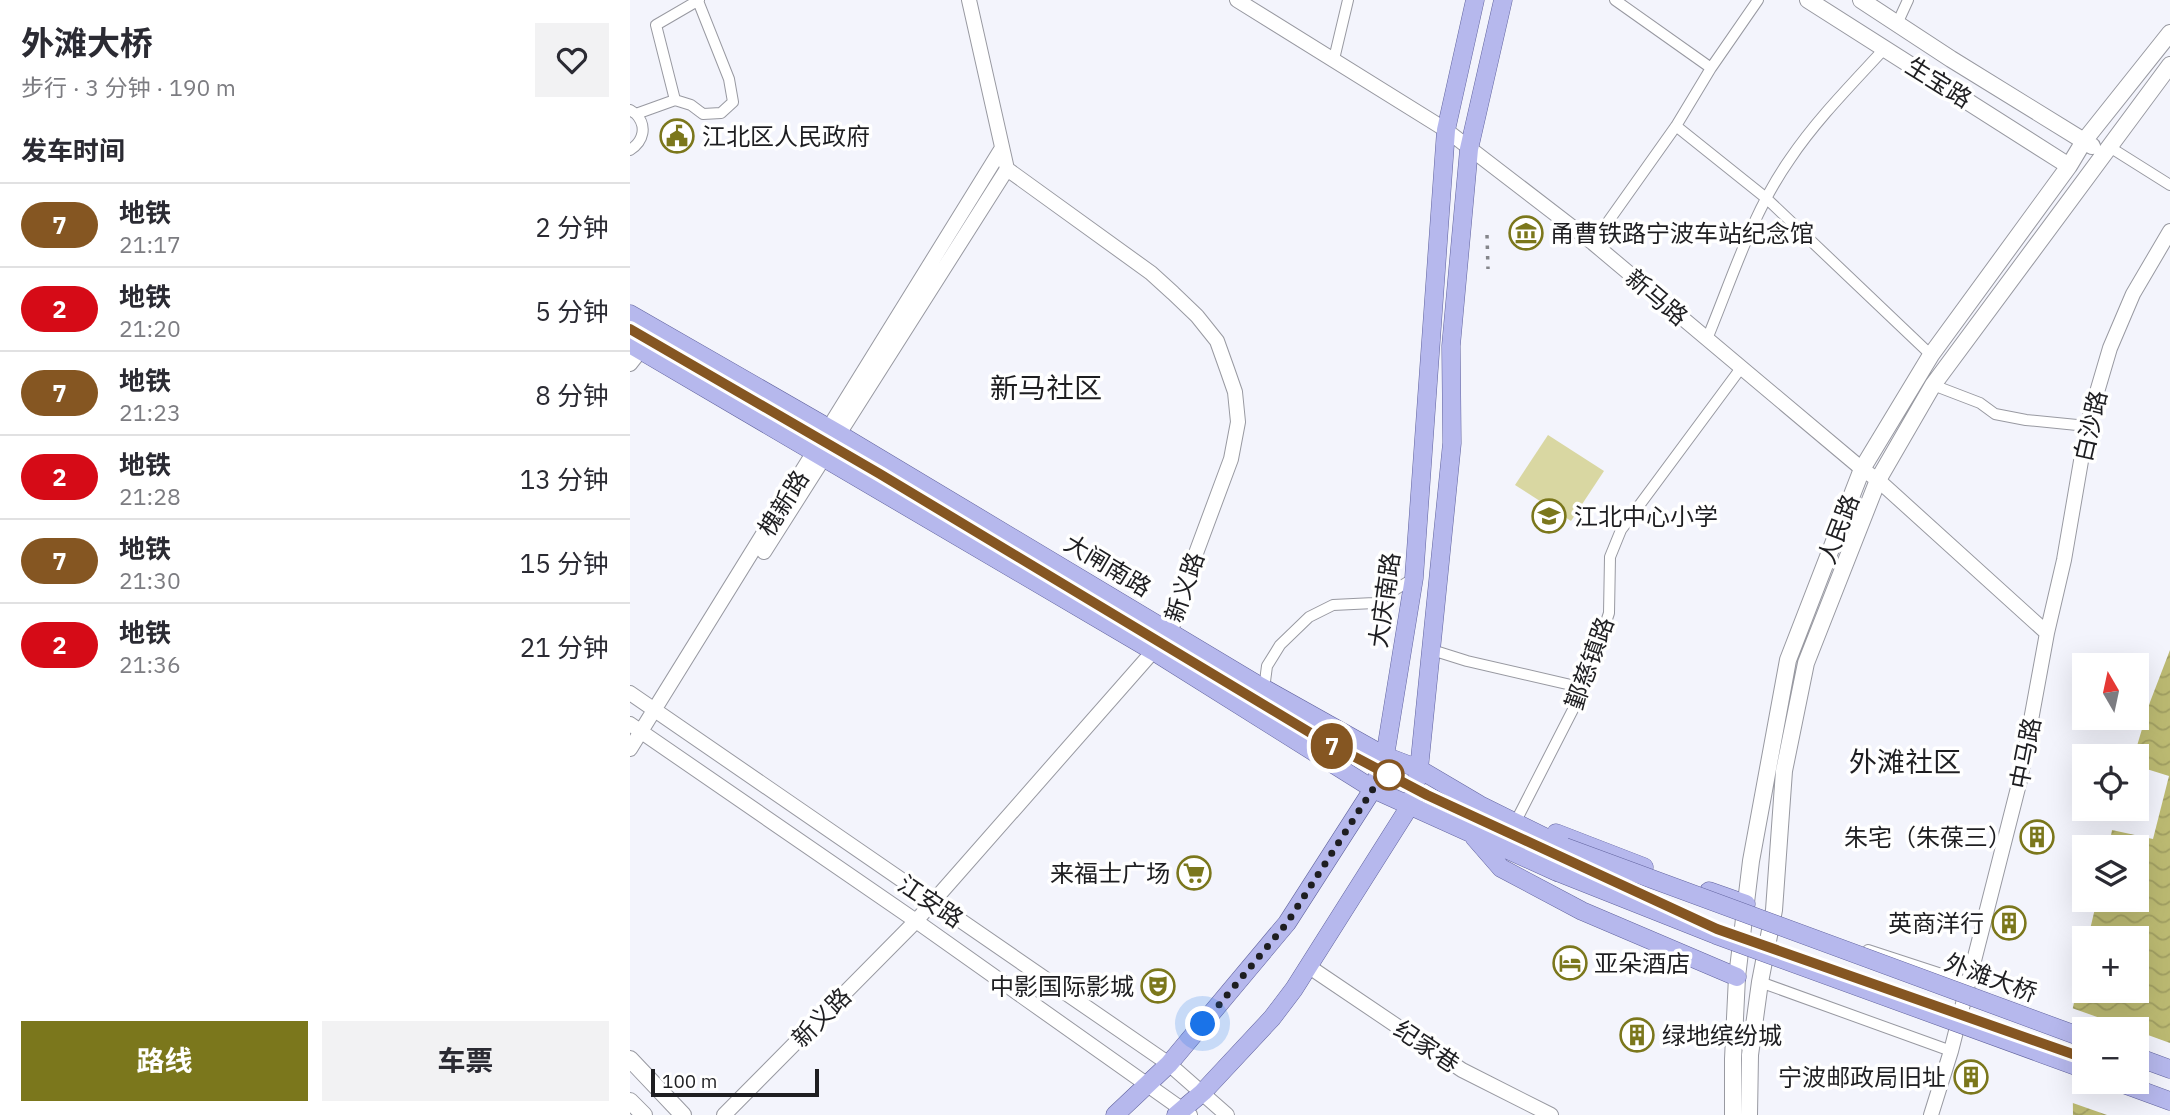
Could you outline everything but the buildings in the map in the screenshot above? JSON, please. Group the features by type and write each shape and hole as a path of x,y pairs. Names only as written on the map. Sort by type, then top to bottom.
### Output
{"main road":[{"name":"大庆南路","path":"1115,1115 1169,1065 1287,923 1373,789 1385,756 1414,578 1446,130 1475,0"},
{"name":"大庆南路","path":"1183,1113 1272,1018 1294,989 1411,804 1419,769 1452,443 1451,346 1469,149 1503,0"},
{"name":"生宝路","path":"1808,0 2069,166"},
{"name":"生宝路","path":"1861,0 2084,141 2106,150"},
{"name":"人民路","path":"1733,1115 1737,978 1751,861 1788,660 1862,469 1931,355 2069,166 2084,141 2170,33"},
{"name":"人民路","path":"1749,1115 1751,1055 1759,982 1772,918 1784,771 1806,663 1878,480 1933,385 2170,65"},
{"name":"大闸南路","path":"630,314 834,431 1264,688 1385,756 1419,769 1480,805 1565,847"},
{"path":"634,352 819,455 1153,651 1373,789 1557,872 1716,935 2072,1065"},
{"path":"1480,805 1746,904"},
{"path":"1466,830 1501,868 1582,911 1737,978"},
{"name":"外滩大桥","path":"1565,847 2072,1034"},
{"path":"630,1059 684,1115"},
{"path":"2149,1061 2170,1069"},
{"path":"2149,1093 2170,1101"},
{"path":"630,1101 644,1115"}],"street":[{"path":"630,150 641,140 643,134 640,119 633,112 675,100 691,105 703,114 721,113 733,102 729,79 698,0 656,25 675,100"},
{"path":"969,0 1007,169"},
{"name":"新马路","path":"1237,0 1446,130 1593,243 1878,480 2047,633"},
{"path":"1334,59 1348,0"},
{"path":"1615,0 1711,68"},
{"path":"1593,243 1676,126 1711,68 1758,0"},
{"path":"1897,24 1908,0"},
{"path":"1707,339 1766,198 1790,158 1885,48"},
{"path":"1676,126 1766,198 1931,355"},
{"name":"槐新路","path":"630,749 639,731 658,713 834,431 1002,148"},
{"path":"2106,150 2170,185"},
{"name":"槐新路","path":"834,431 1007,169"},
{"name":"新义路","path":"724,1115 916,921 1171,631 1189,572 1231,459 1238,422 1235,392 1217,341 1197,316 1151,273 1007,169"},
{"name":"白沙路","path":"2047,633 2064,560 2087,426 2110,348 2133,293 2170,231"},
{"name":"鄞慈镇路","path":"1517,819 1584,688 1609,613 1610,557 1621,530 1741,368"},
{"path":"1933,385 1971,399 1995,414 2087,426"},
{"path":"1264,688 1267,666 1280,645 1309,617 1333,605 1374,603 1414,578"},
{"name":"中马路","path":"1931,1115 1951,1051 2020,780 2047,633"},
{"path":"1432,650 1467,661 1584,688"},
{"name":"江安路","path":"630,693 1169,1065 1227,1115"},
{"name":"槐新路","path":"630,763 639,731"},
{"name":"江安路","path":"639,731 1149,1084 1183,1113"},
{"path":"1772,918 1969,983"},
{"name":"纪家巷","path":"1308,966 1462,1070 1551,1115"},
{"path":"1759,982 1951,1051"}],"shaded area":[{"path":"1548,435 1604,471 1571,521 1515,485"}],"water":[{"path":"2170,650 2170,1115 2073,1115 2073,1094 2149,1094 2149,1017 2072,1017 2072,1012 2074,1003 2149,1003 2149,926 2091,926 2094,912 2149,912 2149,838 2153,839 2169,776 2149,770 2149,744 2138,744 2142,730 2149,730 2149,705"},
{"path":"2112,830 2135,835 2111,835"}],"pier":[{"path":"2069,1007 2097,1017 2072,1017 2072,1094 2149,1094 2149,1035 2170,1043 2170,1115 2107,1115 2070,1102"}],"railway":[{"path":"1487,235 1488,269"}],"metro line":[{"name":"7","path":"630,329 880,474 1342,752 1427,795 1717,929 2072,1054"}],"place":[{"name":"江北区人民政府","path":"677,136"},
{"name":"甬曹铁路宁波车站纪念馆","path":"1526,233"},
{"name":"江北中心小学","path":"1549,516"},
{"name":"朱宅（朱葆三）","path":"2037,837"},
{"name":"来福士广场","path":"1194,873"},
{"name":"英商洋行","path":"2009,923"},
{"name":"亚朵酒店","path":"1570,963"},
{"name":"中影国际影城","path":"1158,986"},
{"name":"绿地缤纷城","path":"1637,1035"},
{"name":"宁波邮政局旧址","path":"1971,1077"}],"district":[{"name":"新马社区","path":"1046,387"},
{"name":"外滩社区","path":"1905,761"}],"route":[{"path":"1203,1024 1287,923 1373,789 1379,772 1389,775"}]}
